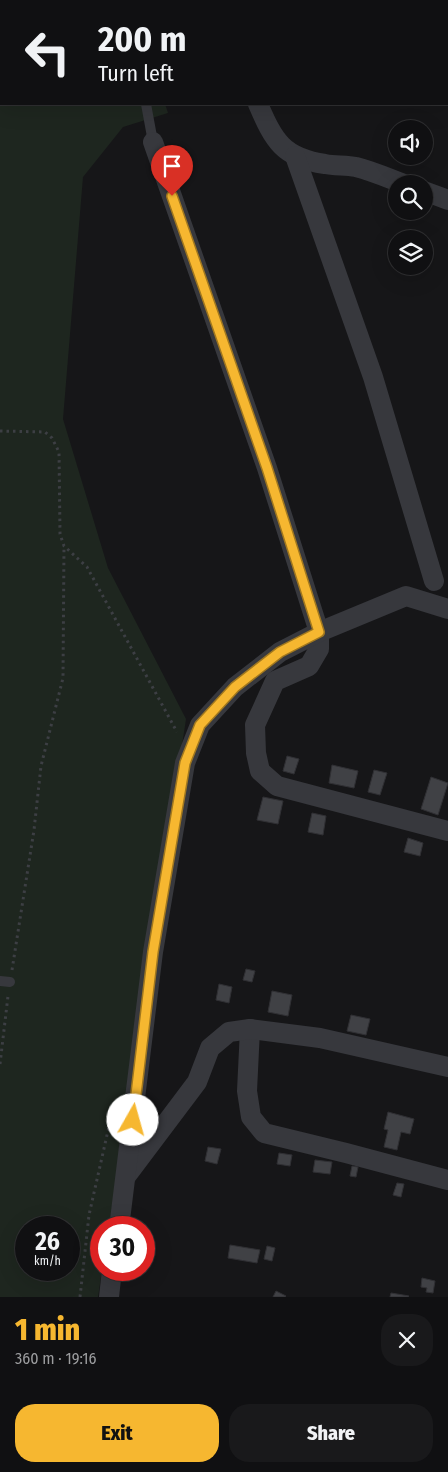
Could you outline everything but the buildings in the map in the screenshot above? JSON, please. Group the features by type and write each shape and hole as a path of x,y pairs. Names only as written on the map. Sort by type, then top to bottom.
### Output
{"street":[{"path":"258,105 278,143 294,156 325,164 355,167 388,178"},
{"path":"153,142 267,468 319,632 319,649 309,666 275,681 255,725 256,752 260,771 277,786 448,831"},
{"path":"121,1216 153,952 185,763 200,725 235,687 280,652 319,632 406,596 441,577 373,377 294,156"},
{"path":"433,194 448,200"},
{"path":"406,596 448,609"},
{"path":"126,1176 197,1082 210,1048 229,1032 250,1029 320,1038 448,1067"},
{"path":"250,1029 247,1091 251,1116 264,1133 448,1180"},
{"path":"108,1297 110,1281"}],"lane":[{"path":"146,105 153,142"}],"path":[{"path":"0,431 45,432 52,438 59,452 60,534 64,546 63,678 41,766 34,830 5,981 0,1064"},
{"path":"64,546 87,567 177,731 175,741"},
{"path":"80,1297 89,1215 114,1106"}],"shaded area":[{"path":"0,105 165,105 168,113 123,127 83,177 63,419 108,568 186,719 111,1216 90,1216 90,1281 100,1281 98,1297 0,1297"}],"route":[{"path":"133,1120 153,952 185,763 200,725 235,687 280,652 319,632 267,468 172,196"}]}
